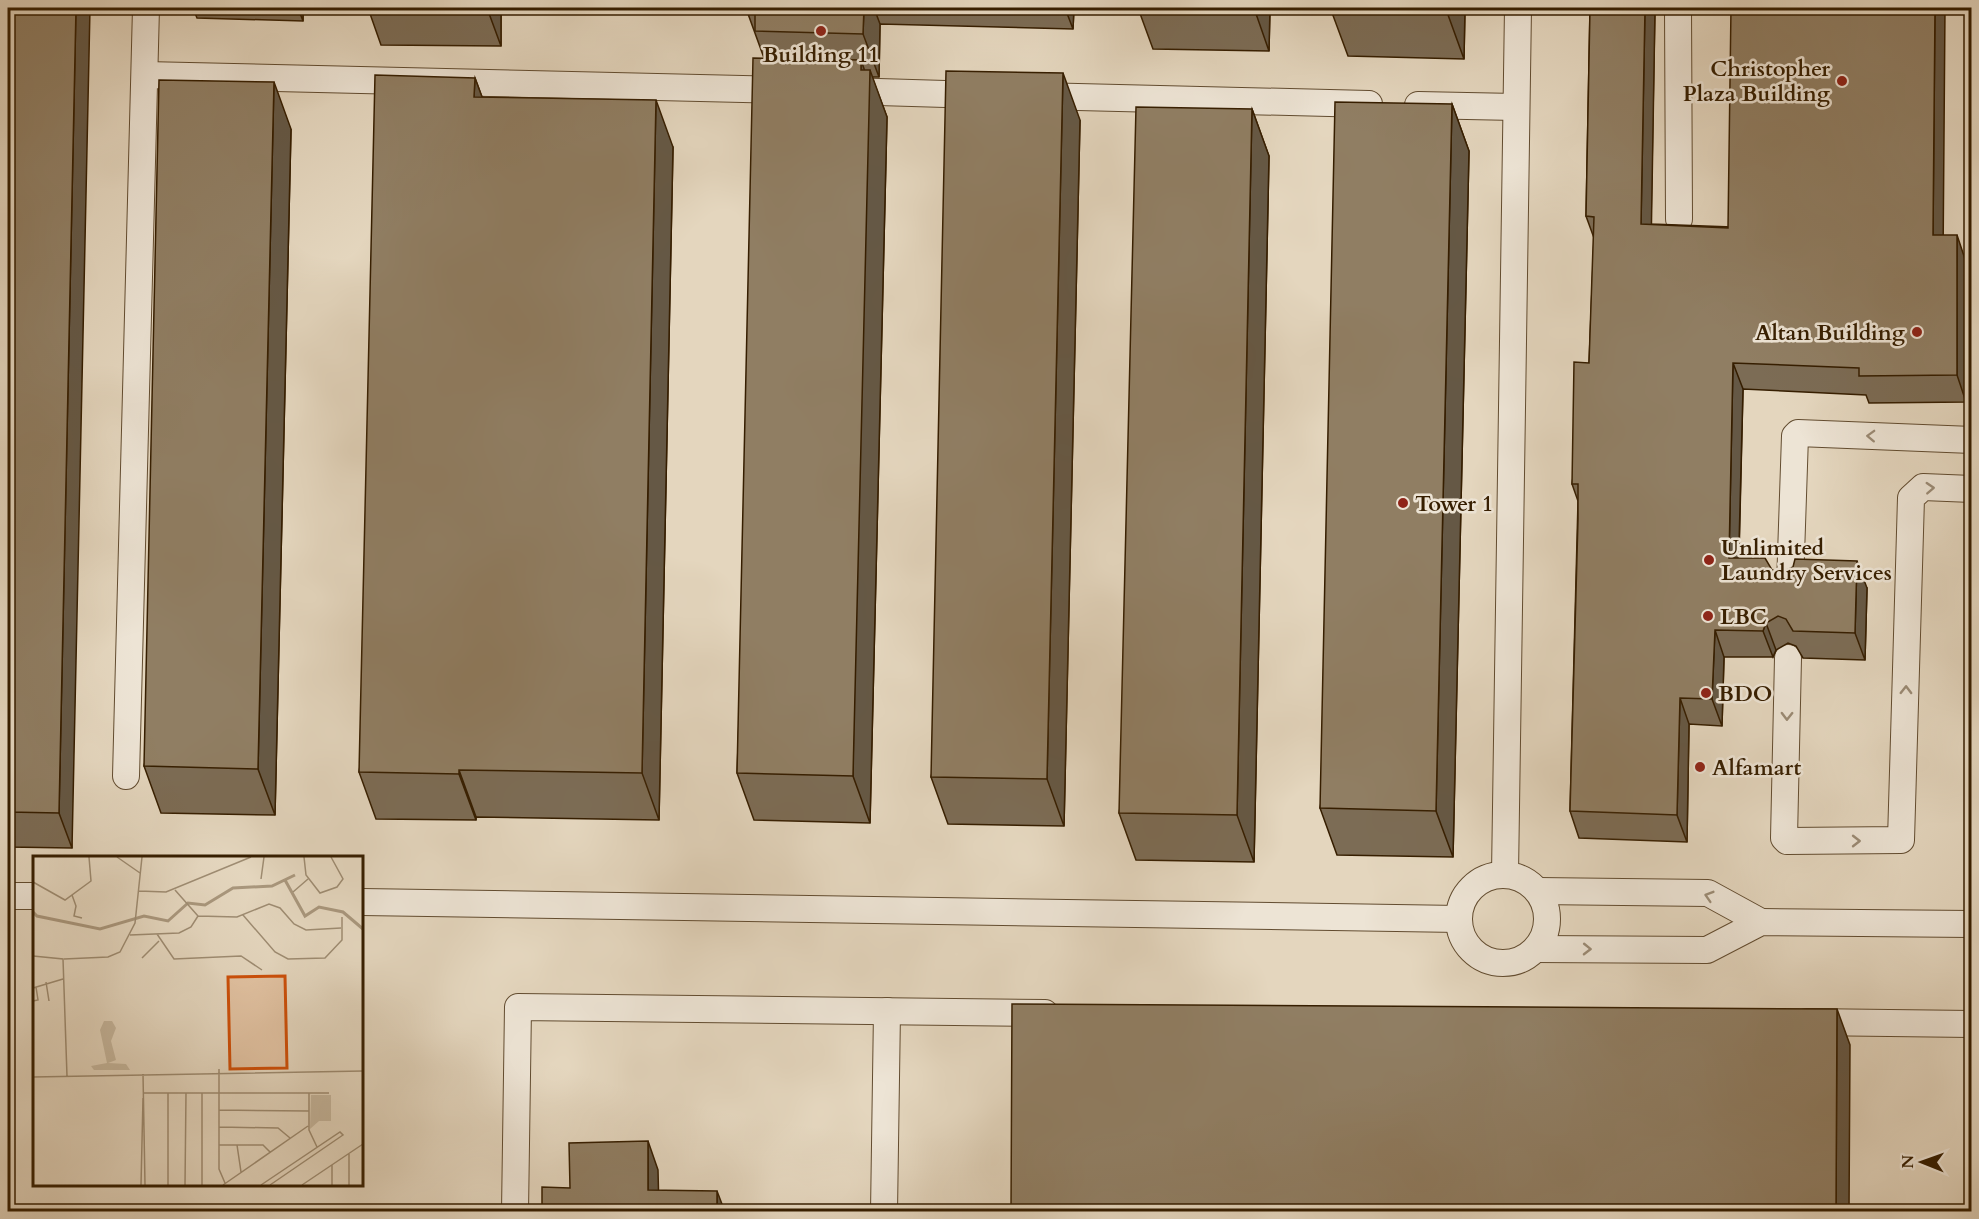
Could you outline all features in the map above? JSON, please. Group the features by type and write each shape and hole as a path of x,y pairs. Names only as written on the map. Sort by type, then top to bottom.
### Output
{"lane":[{"path":"126,776 146,8"},
{"path":"1504,874 1518,8"},
{"path":"1678,8 1679,219"},
{"path":"145,75 1516,107"},
{"path":"1790,585 1795,436 1798,433 1971,440"},
{"path":"1788,658 1784,838 1787,841 1901,840 1911,498 1923,486 1971,489"},
{"path":"1504,874 1523,879 1538,891 1547,910 1546,930 1536,949 1522,959 1505,963 1487,960 1473,951 1463,936 1459,919 1463,902 1472,887 1487,878 1504,874"},
{"path":"1538,891 1708,893 1761,922"},
{"path":"8,896 33,896"},
{"path":"363,902 1459,919"},
{"path":"1536,949 1707,950 1761,922 1971,924"},
{"path":"515,1212 518,1007 1065,1013"},
{"path":"884,1212 887,1011"},
{"path":"1781,1022 1971,1024"}],"building":[{"path":"8,8 76,8 59,813 8,812"},
{"path":"747,8 864,8 863,34 755,31 755,12 747,11"},
{"path":"1331,8 1447,8 1447,12 1331,10"},
{"path":"1590,8 1645,8 1641,224 1728,228 1731,8 1935,8 1933,235 1957,235 1957,375 1859,376 1859,368 1733,363 1729,558 1765,558 1772,570 1780,573 1793,567 1795,559 1857,561 1855,633 1793,631 1786,619 1778,616 1766,623 1763,631 1715,630 1712,699 1680,698 1677,815 1570,811 1578,519 1578,484 1572,484 1574,362 1589,363 1594,217 1586,216"},
{"path":"753,58 861,60 861,70 870,70 853,776 737,773"},
{"path":"946,71 1063,73 1047,779 931,777"},
{"path":"375,75 475,78 474,97 656,100 642,773 459,770 459,774 359,772"},
{"path":"159,80 274,82 258,769 144,766"},
{"name":"Tower 1","path":"1335,102 1452,104 1436,811 1320,808"},
{"path":"1136,107 1252,109 1237,815 1119,813"},
{"path":"1012,1004 1837,1009 1836,1212 1011,1211"},
{"path":"648,1141 648,1190 717,1191 717,1212 542,1212 542,1187 570,1188 569,1143"}],"place":[{"name":"Building 11","path":"821,31"},
{"name":"Christopher Plaza Building","path":"1842,81"},
{"name":"Altan Building","path":"1917,332"},
{"name":"Tower 1","path":"1403,503"},
{"name":"Unlimited Laundry Services","path":"1709,560"},
{"name":"LBC","path":"1708,616"},
{"name":"BDO","path":"1706,693"},
{"name":"Alfamart","path":"1700,767"}]}
